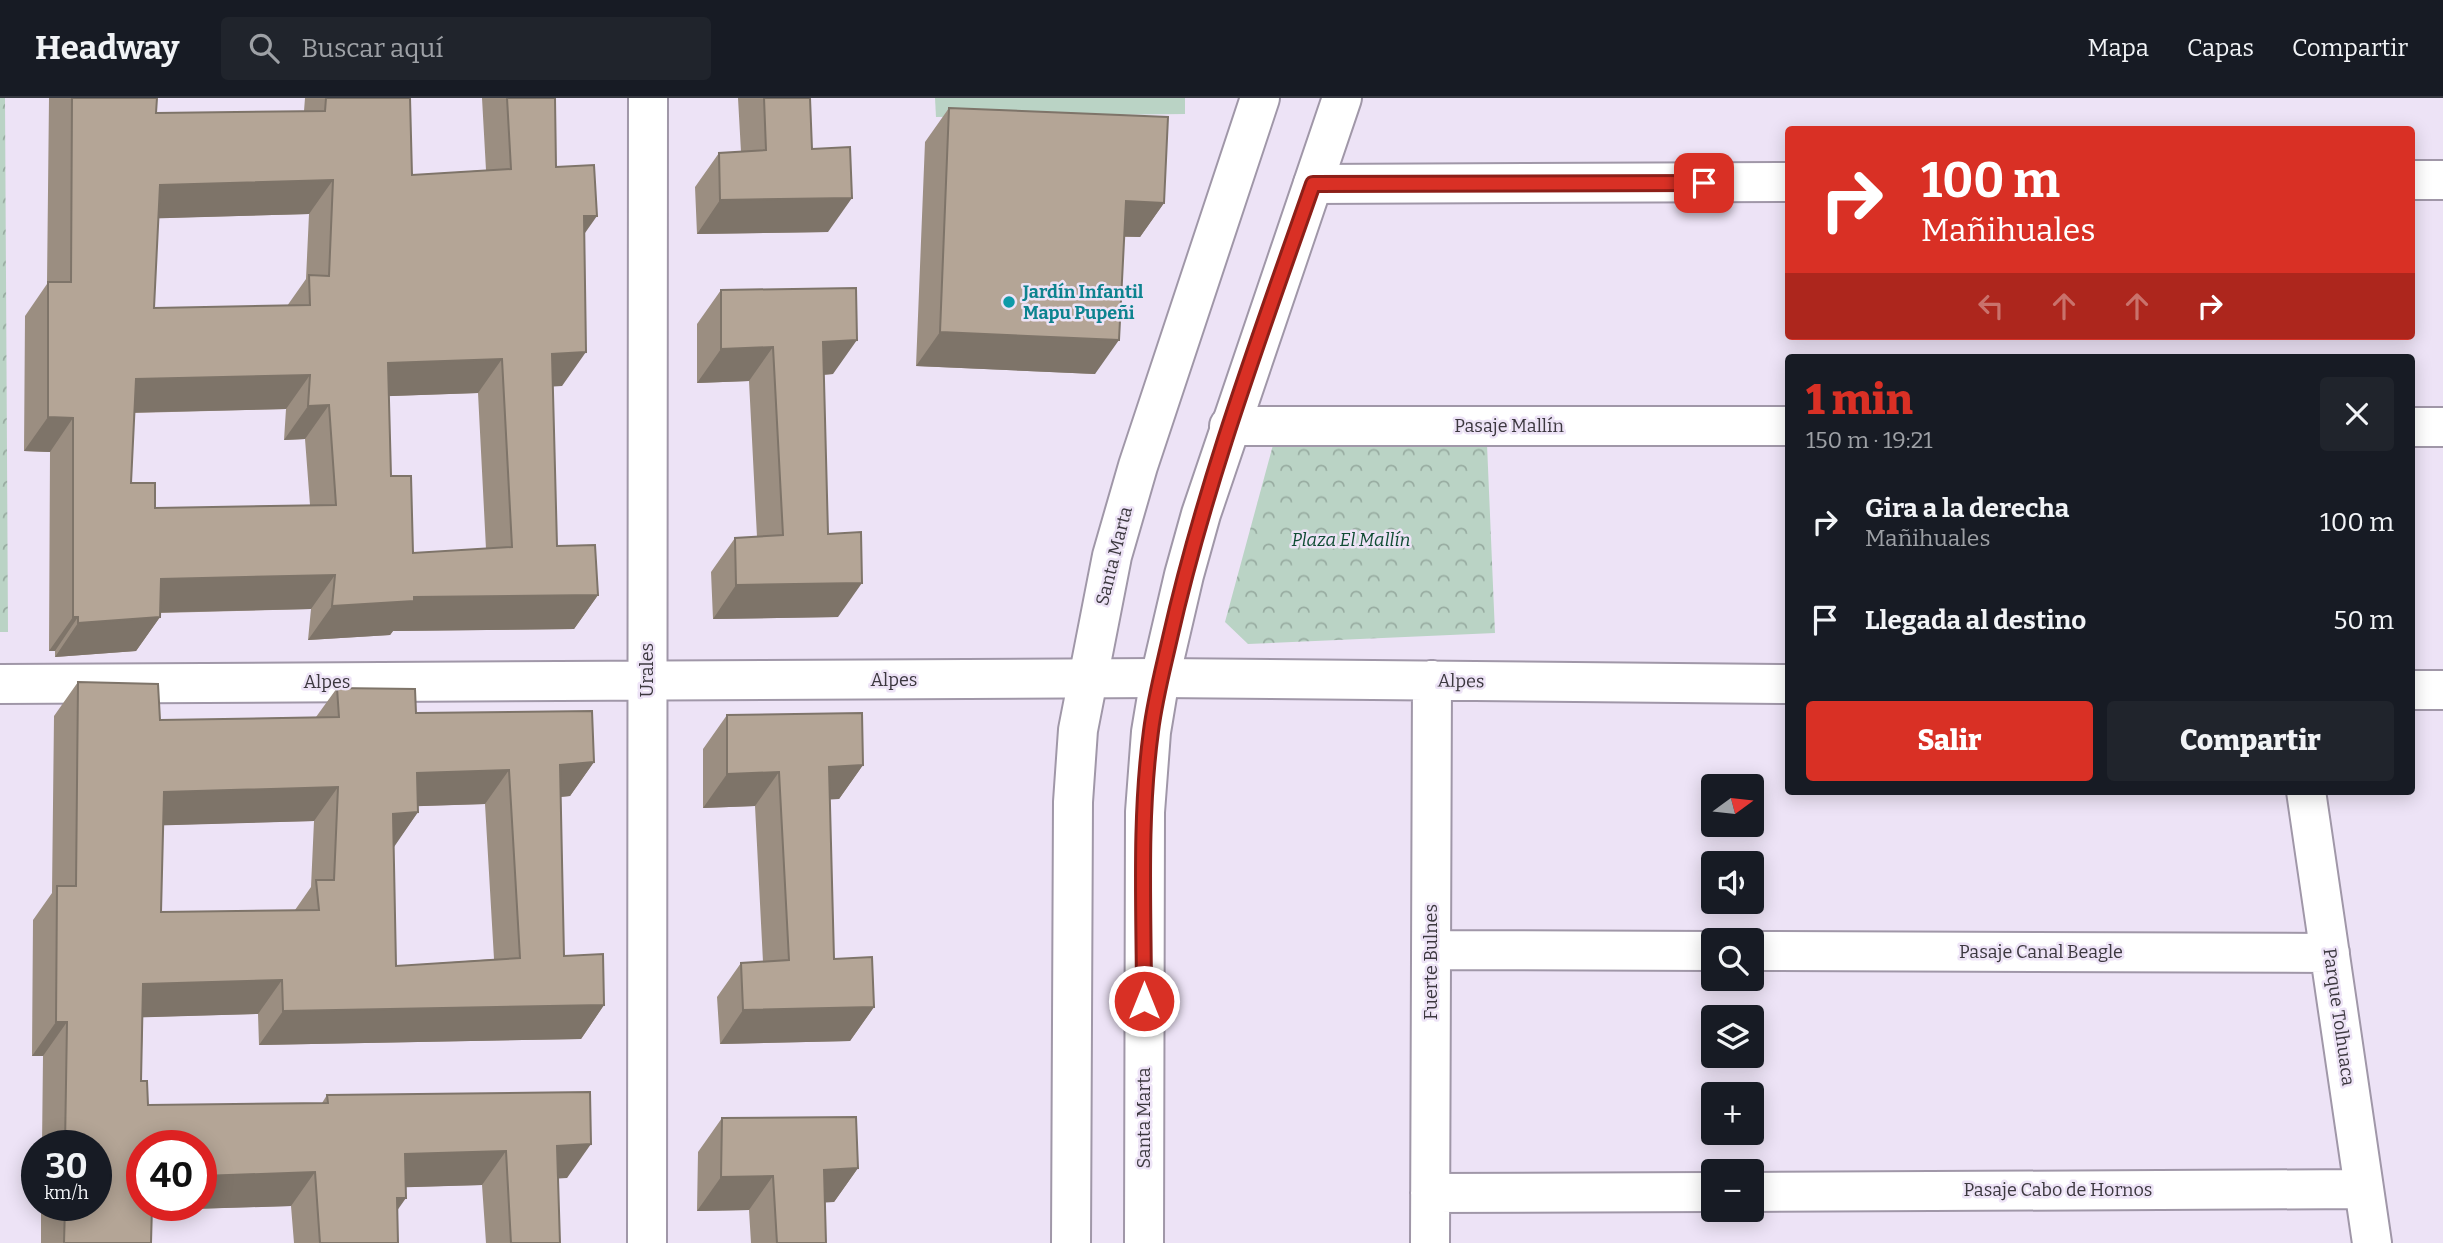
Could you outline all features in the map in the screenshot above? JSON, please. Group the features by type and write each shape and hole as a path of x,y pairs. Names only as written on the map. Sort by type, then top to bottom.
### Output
{"street":[{"name":"Urales","path":"646,1243 648,98"},
{"name":"Santa Marta","path":"1071,1243 1073,802 1078,730 1086,679 1112,556 1130,492 1260,98"},
{"name":"Santa Marta","path":"1144,1243 1144,812 1151,732 1160,678 1184,575 1229,426 1342,98"},
{"path":"2415,180 2443,180"},
{"path":"1313,184 1785,182"},
{"name":"Pasaje Mallín","path":"1229,426 1785,426"},
{"path":"2415,427 2443,427"},
{"name":"Alpes","path":"0,684 1160,678 1785,684"},
{"name":"Fuerte Bulnes","path":"1430,1243 1432,680"},
{"path":"2415,690 2443,690"},
{"name":"Parque Tolhuaca","path":"2307,795 2372,1243"},
{"path":"1431,950 1701,951"},
{"name":"Pasaje Canal Beagle","path":"1764,951 2330,953"},
{"name":"Pasaje Cabo de Hornos","path":"1764,1192 2364,1189"},
{"path":"1430,1193 1701,1192"}],"green space":[{"path":"0,98 5,98 8,632 0,632"},
{"path":"935,98 1185,98 1185,114 936,117"},
{"name":"Plaza El Mallín","path":"1295,437 1487,444 1495,633 1248,644 1225,622 1273,445"}],"building":[{"path":"72,98 157,98 156,113 325,111 326,98 410,98 412,175 511,169 507,98 555,98 556,167 594,165 597,216 584,216 586,352 552,354 557,546 595,545 598,595 414,597 414,601 332,606 335,575 161,579 160,617 78,623 78,617 73,617 73,418 48,417 48,282 71,282","holes":["333,180 329,276 309,275 310,305 154,308 160,185","502,359 512,547 413,553 411,476 391,476 388,363","310,375 308,406 329,405 336,505 155,508 155,483 131,483 136,379"]},
{"path":"764,98 810,98 812,149 850,147 852,198 720,200 719,153 766,150"},
{"name":"Jardín Infantil Mapu Pupeñi","path":"949,108 1168,117 1164,203 1126,201 1119,340 940,332"},
{"path":"856,288 857,340 823,342 828,534 861,532 862,583 736,585 735,538 783,535 773,347 721,349 721,290"},
{"path":"78,682 158,684 160,720 339,717 337,688 415,689 416,713 592,711 594,762 560,765 564,956 603,954 604,1005 283,1011 282,980 143,984 141,1081 147,1081 148,1105 328,1103 327,1095 590,1092 591,1144 557,1146 560,1243 511,1243 506,1151 405,1154 406,1198 397,1198 398,1243 320,1243 315,1172 217,1175 217,1130 126,1130 126,1221 152,1221 151,1243 64,1243 65,1221 112,1221 112,1130 65,1130 67,1022 56,1022 57,886 76,886","holes":["509,770 520,958 396,966 393,814 418,812 417,773","338,787 334,880 316,880 319,910 161,912 164,792"]},
{"path":"862,713 863,765 829,767 834,959 872,957 874,1007 743,1010 741,963 789,960 779,772 727,774 727,715"},
{"path":"856,1117 858,1168 824,1170 826,1243 777,1243 773,1176 721,1177 722,1118"}],"place":[{"name":"Jardín Infantil Mapu Pupeñi","path":"1009,302"}],"route":[{"path":"1144,1001 1144,812 1151,732 1160,678 1201,514 1313,184 1704,183"}]}
